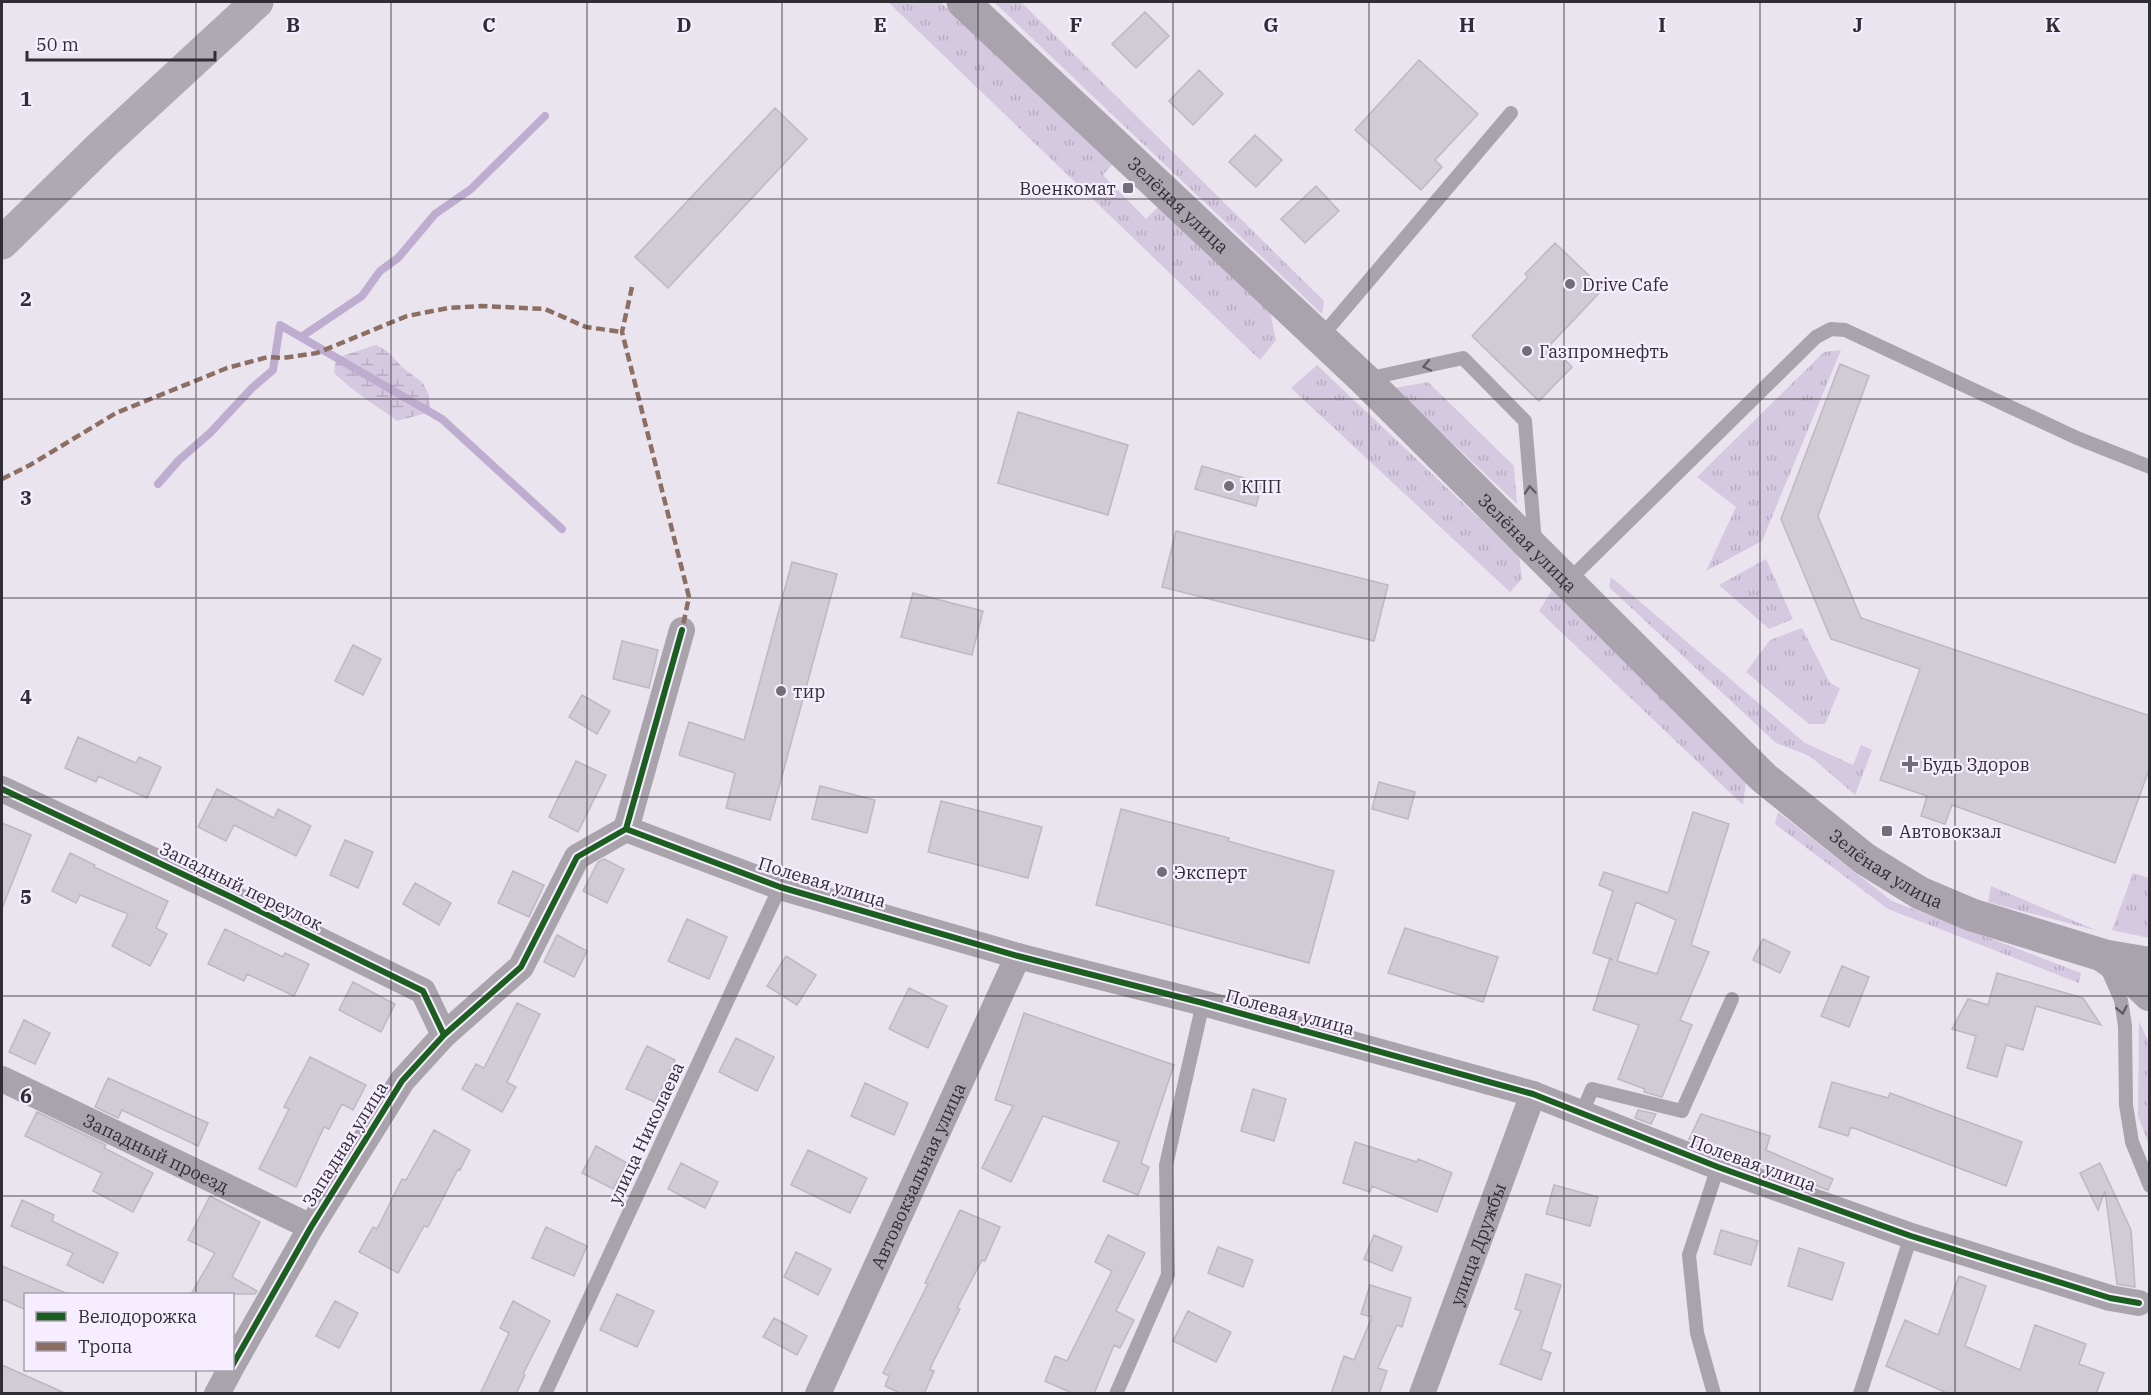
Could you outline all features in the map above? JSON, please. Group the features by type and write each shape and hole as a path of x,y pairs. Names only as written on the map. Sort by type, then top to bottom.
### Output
{"highway":[{"path":"2,243 100,147 257,2"}],"main road":[{"name":"Зелёная улица","path":"963,2 1321,337 1764,778 1864,859 1920,893 1972,915 2102,955 2126,972 2150,995"}],"street":[{"path":"626,830 682,630"},
{"name":"Западный переулок","path":"2,789 423,991 444,1035"},
{"name":"Полевая улица","path":"626,830 780,887 1018,956 1203,1003 1533,1094 1718,1167 1911,1236 2110,1298 2146,1306"},
{"name":"Западная улица","path":"234,1363 311,1227 402,1081 444,1035 521,967 577,857 626,830"},
{"path":"2102,955 2150,963"},
{"name":"Автовокзальная улица","path":"818,1394 1018,956"},
{"name":"Западный проезд","path":"2,1079 311,1227"},
{"name":"улица Дружбы","path":"1422,1394 1533,1094"},
{"name":"Западная улица","path":"217,1394 229,1371"}],"lane":[{"path":"1321,337 1511,113"},
{"path":"1568,581 1816,337 1831,329 1845,330 2077,438 2150,467"},
{"path":"1364,379 1463,358 1525,421 1535,548"},
{"name":"улица Николаева","path":"545,1394 780,887"},
{"path":"2102,955 2121,1000 2126,1026 2126,1105 2132,1142 2150,1186"},
{"path":"1582,1113 1592,1089 1682,1111 1732,999"},
{"path":"1116,1394 1168,1275 1166,1165 1203,1003"},
{"path":"1713,1394 1698,1333 1689,1255 1718,1167"},
{"path":"1860,1394 1911,1236"}],"green space":[{"path":"888,2 940,2 1115,161 1103,175 1146,219 1160,205 1270,311 1276,340 1260,360"},
{"path":"994,2 1021,2 1324,301 1322,314"},
{"path":"376,345 387,351 402,367 423,383 429,395 430,412 397,421 334,373 336,358"},
{"path":"1841,350 1762,541 1706,571 1736,507 1697,477 1824,352"},
{"path":"1317,365 1519,556 1522,579 1510,592 1291,388"},
{"path":"1428,382 1514,466 1517,504 1394,388"},
{"path":"1766,559 1793,619 1769,629 1719,585"},
{"path":"1611,577 1805,743 1853,765 1861,745 1872,750 1855,795 1810,756 1776,743 1609,587"},
{"path":"1553,588 1746,781 1743,805 1539,611"},
{"path":"1802,628 1830,683 1840,688 1825,724 1809,724 1746,672 1770,640"},
{"path":"1778,812 1892,901 2081,973 2079,983 1888,909 1775,824"},
{"path":"2133,873 2149,878 2149,938 2112,930"},
{"path":"1991,886 2098,931 1988,902"},
{"path":"2139,1021 2149,1043 2149,1145 2138,1116"}],"building":[{"path":"1145,12 1169,36 1136,68 1112,44"},
{"path":"1419,60 1478,114 1435,160 1442,167 1421,190 1355,130"},
{"path":"1199,70 1223,94 1193,125 1169,101"},
{"path":"775,108 807,139 668,288 635,257"},
{"path":"1255,135 1282,160 1256,187 1229,162"},
{"path":"1316,186 1339,211 1305,243 1281,219"},
{"path":"1555,243 1603,289 1550,345 1572,367 1539,401 1472,336 1528,277 1525,274"},
{"path":"1840,364 1869,376 1818,516 1861,618 2150,716 2150,767 2115,863 1952,805 1945,824 1921,816 1927,796 1880,780 1920,669 1831,639 1781,519"},
{"path":"1018,412 1128,445 1108,515 998,483"},
{"name":"КПП","path":"1202,466 1262,483 1256,506 1195,489"},
{"path":"1176,531 1388,585 1374,641 1162,587"},
{"name":"тир","path":"792,562 837,574 770,820 726,808 735,773 679,755 689,722 744,740"},
{"path":"913,593 983,611 972,655 901,637"},
{"path":"622,641 658,650 649,688 613,679"},
{"path":"353,645 381,659 363,695 335,681"},
{"path":"582,695 610,711 597,734 569,717"},
{"path":"78,737 136,763 139,757 161,767 147,798 98,776 96,782 65,768"},
{"path":"576,761 606,775 578,832 549,817"},
{"path":"1379,782 1415,792 1408,819 1372,809"},
{"path":"820,786 875,800 867,833 812,819"},
{"path":"217,789 274,818 278,809 311,826 296,856 234,825 226,841 198,827"},
{"path":"941,801 1042,827 1028,878 928,852"},
{"path":"1121,809 1229,838 1228,841 1334,871 1309,963 1096,905"},
{"path":"1693,812 1729,824 1691,945 1709,952 1680,1020 1692,1025 1662,1097 1644,1092 1645,1089 1618,1079 1639,1025 1593,1010 1610,959 1593,953 1613,891 1599,885 1604,872 1668,893","holes":["1636,902 1676,920 1657,974 1617,961"]},
{"path":"2,823 31,835 3,906 2,906"},
{"path":"345,840 373,852 358,888 330,875"},
{"path":"70,853 95,865 94,867 168,901 156,928 167,934 150,966 112,946 128,914 80,895 76,903 52,891"},
{"path":"604,859 624,869 607,903 583,891 598,862"},
{"path":"513,871 544,885 529,917 498,903"},
{"path":"415,883 451,903 439,925 403,904"},
{"path":"687,919 727,937 709,979 668,961"},
{"path":"1405,928 1498,957 1483,1002 1388,973"},
{"path":"225,929 283,957 285,953 309,964 294,996 247,974 244,981 208,964"},
{"path":"557,935 587,951 574,977 544,962"},
{"path":"1763,939 1790,952 1780,973 1753,960"},
{"path":"786,956 816,975 797,1005 767,986"},
{"path":"1842,966 1869,977 1849,1027 1821,1016"},
{"path":"1997,973 2083,998 2101,1025 2036,1006 2023,1050 2006,1045 1997,1077 1967,1068 1976,1036 1952,1029 1968,999 1988,1005"},
{"path":"353,982 395,1004 381,1032 339,1010"},
{"path":"909,988 947,1006 928,1048 889,1029"},
{"path":"517,1003 540,1014 507,1082 516,1087 502,1112 462,1089 476,1064 484,1068"},
{"path":"1024,1013 1174,1065 1141,1163 1149,1167 1138,1195 1103,1181 1119,1142 1043,1116 1011,1182 982,1168 1013,1106 995,1100"},
{"path":"24,1020 50,1033 35,1064 9,1052"},
{"path":"736,1038 774,1057 757,1091 719,1072"},
{"path":"647,1046 675,1060 655,1102 626,1089"},
{"path":"310,1057 366,1085 353,1110 342,1104 329,1129 324,1127 296,1187 259,1169 289,1109 284,1107"},
{"path":"108,1078 208,1123 198,1146 122,1110 118,1118 95,1107"},
{"path":"1832,1082 1888,1098 1890,1093 2022,1142 2006,1186 1851,1127 1848,1136 1819,1127"},
{"path":"865,1083 908,1103 894,1135 851,1116"},
{"path":"1253,1089 1286,1099 1274,1141 1241,1131"},
{"path":"1638,1110 1656,1114 1651,1124 1635,1118"},
{"path":"37,1112 106,1145 104,1148 153,1173 133,1212 93,1191 102,1173 25,1136"},
{"path":"1701,1114 1770,1136 1766,1150 1833,1179 1828,1190 1689,1139"},
{"path":"434,1130 470,1150 428,1227 424,1226 398,1273 359,1252 373,1227 377,1229 402,1179 406,1180"},
{"path":"1355,1142 1417,1162 1418,1159 1452,1173 1437,1212 1372,1186 1370,1192 1343,1183"},
{"path":"596,1146 627,1163 613,1189 582,1173"},
{"path":"808,1150 867,1178 850,1213 791,1185"},
{"path":"681,1163 718,1182 705,1208 668,1189"},
{"path":"2100,1163 2131,1230 2135,1287 2117,1284 2105,1191 2098,1210 2080,1173"},
{"path":"1554,1185 1598,1197 1590,1226 1546,1214"},
{"path":"210,1196 260,1222 232,1277 257,1291 255,1294 192,1293 215,1253 188,1240"},
{"path":"22,1200 54,1215 52,1221 118,1253 103,1283 67,1265 73,1253 11,1226"},
{"path":"960,1210 1000,1227 985,1261 982,1260 957,1308 960,1309 932,1364 930,1370 934,1371 924,1394 902,1394 885,1386 889,1376 883,1373 928,1284 925,1283"},
{"path":"546,1227 587,1246 574,1276 532,1258"},
{"path":"1721,1230 1758,1241 1751,1265 1714,1254"},
{"path":"1108,1235 1145,1253 1116,1311 1134,1320 1120,1348 1114,1345 1094,1394 1074,1394 1045,1381 1055,1356 1067,1361 1112,1271 1095,1262"},
{"path":"1374,1235 1402,1247 1392,1271 1364,1259"},
{"path":"1218,1247 1253,1260 1243,1287 1208,1273"},
{"path":"1799,1248 1844,1263 1832,1300 1788,1286"},
{"path":"796,1252 831,1269 818,1295 784,1277"},
{"path":"2,1266 66,1293 24,1293 24,1309 2,1299"},
{"path":"1526,1274 1561,1285 1541,1349 1551,1353 1541,1380 1500,1364 1521,1311 1515,1309"},
{"path":"1959,1276 1986,1286 1965,1346 2020,1370 2035,1325 2086,1344 2079,1364 2104,1373 2096,1394 1949,1394 1886,1366 1905,1320 1938,1335"},
{"path":"1370,1285 1411,1298 1402,1327 1397,1325 1378,1368 1387,1371 1379,1394 1331,1394 1344,1356 1354,1360 1372,1317 1361,1314"},
{"path":"617,1294 654,1311 637,1347 600,1330"},
{"path":"335,1301 358,1313 339,1348 316,1336"},
{"path":"513,1301 550,1321 523,1374 525,1375 516,1394 480,1394 509,1333 500,1328"},
{"path":"1188,1311 1231,1332 1216,1362 1173,1341"},
{"path":"774,1318 807,1336 797,1355 763,1337"},
{"path":"2,1365 67,1394 2,1394"}],"waterway":[{"path":"301,337 362,296 380,271 398,258 435,214 471,189 545,116"},
{"path":"158,484 179,460 210,433 252,388 273,370 280,325 442,419 562,529"}],"marked path":[{"path":"632,287 622,332 689,597 682,630"},
{"path":"2,479 30,465 116,413 227,368 268,357 283,358 317,353 407,316 448,308 482,306 545,309 586,327 622,332"}],"cycle path":[{"path":"682,630 626,829 780,887 1018,956 1203,1003 1533,1094 1718,1167 1911,1236 2110,1298 2139,1303"},
{"path":"2,789 423,991 444,1035"},
{"path":"234,1362 311,1227 402,1081 444,1035 521,967 577,857 626,829"}],"place":[{"name":"Военкомат","path":"1128,188"},
{"name":"Drive Cafe","path":"1570,284"},
{"name":"Газпромнефть","path":"1527,351"},
{"name":"КПП","path":"1229,486"},
{"name":"тир","path":"781,691"},
{"name":"Будь Здоров","path":"1910,764"},
{"name":"Автовокзал","path":"1887,831"},
{"name":"Эксперт","path":"1162,872"}]}
